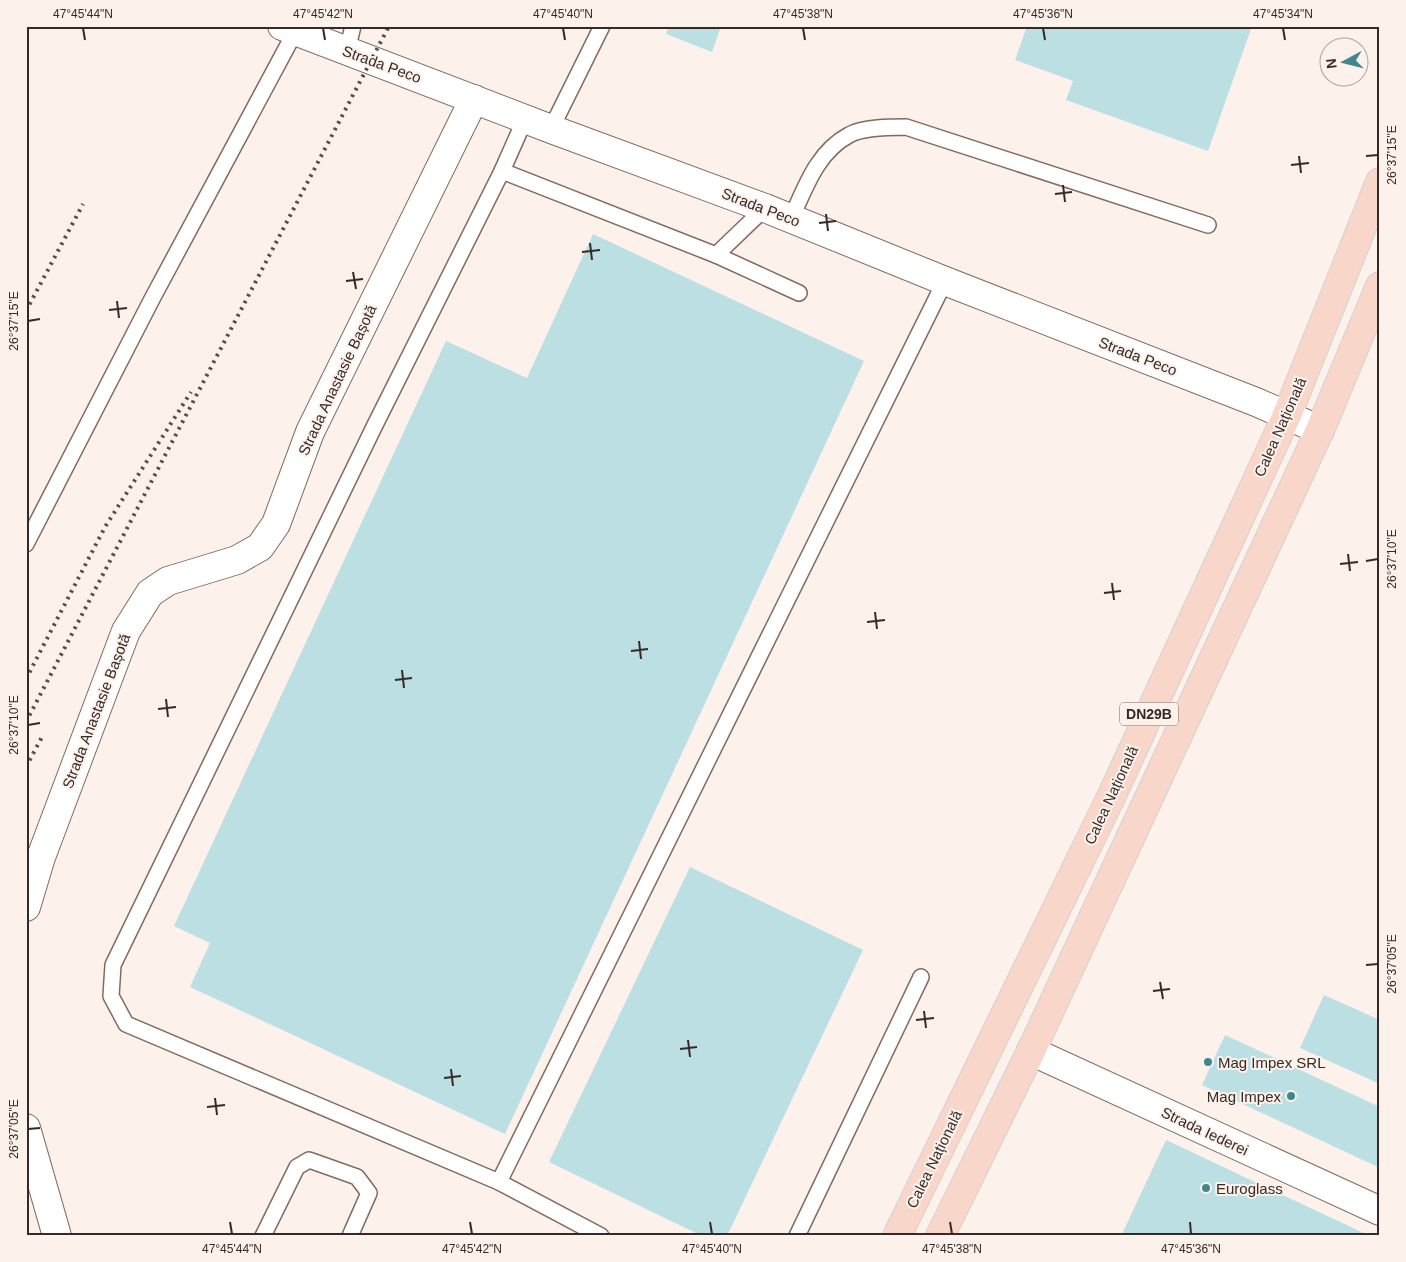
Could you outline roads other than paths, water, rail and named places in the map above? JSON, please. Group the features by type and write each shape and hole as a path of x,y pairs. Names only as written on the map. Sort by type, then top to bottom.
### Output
{"main road":[{"name":"Calea Națională","path":"897,1236 1112,795 1286,415 1380,182"},
{"name":"DN29B","path":"940,1236 1031,1051 1320,430 1380,286"}],"street":[{"name":"Strada Peco","path":"289,29 350,38 474,99 765,208 1247,398 1320,430"},
{"name":"Strada Anastasie Bașotă","path":"26,907 41,857 126,631 150,593 168,581 237,560 260,547 276,524 310,432 474,99"},
{"name":"Strada Iederei","path":"1031,1051 1380,1211"},
{"path":"26,1128 57,1236"}],"lane":[{"path":"551,129 602,26"},
{"path":"26,544 289,29"},
{"path":"525,119 502,172 374,427 113,965 111,996 126,1024 499,1182 601,1236"},
{"path":"791,219 814,168 828,151 850,134 880,128 906,127 1208,225"},
{"path":"502,172 716,255 799,293"},
{"path":"716,255 765,208"},
{"path":"499,1182 945,280"},
{"path":"796,1236 922,977"},
{"path":"263,1236 297,1167 309,1160 357,1177 369,1194 350,1236"}],"railway":[{"path":"26,722 389,26"},
{"path":"26,311 83,204"},
{"path":"26,679 105,527 191,392"},
{"path":"26,767 43,735"}],"place":[{"name":"Mag Impex SRL","path":"1208,1062"},
{"name":"Mag Impex","path":"1291,1096"},
{"name":"Euroglass","path":"1206,1188"}]}
